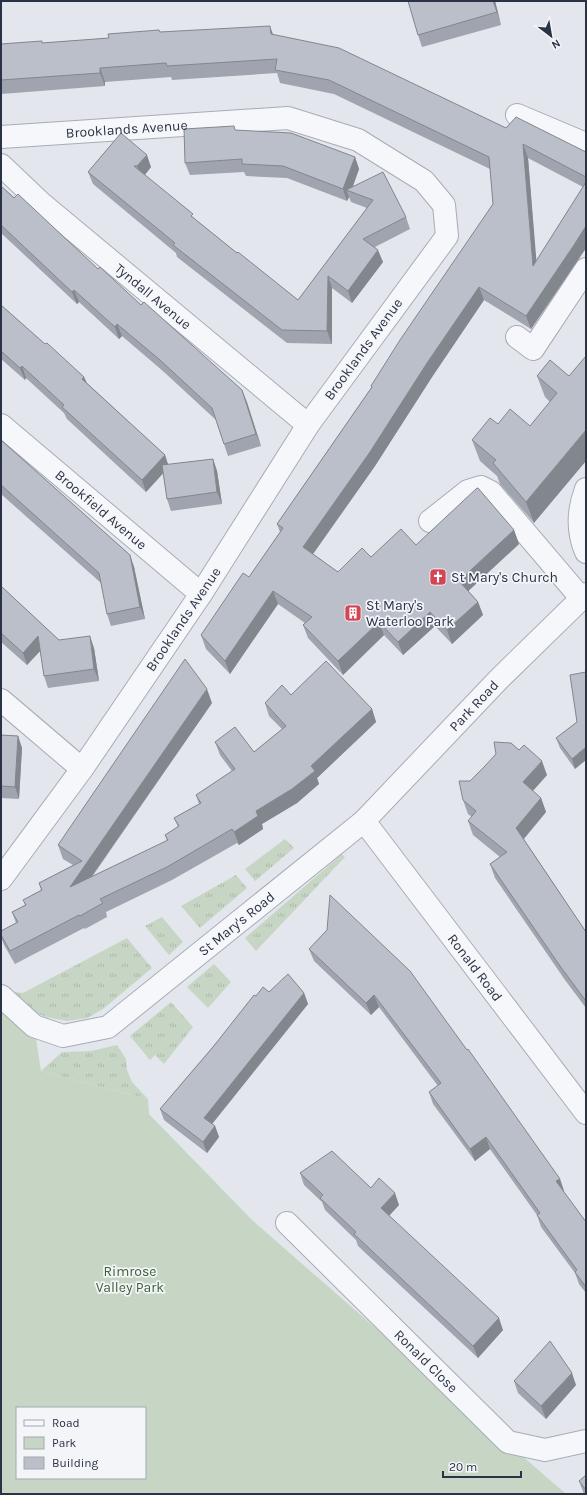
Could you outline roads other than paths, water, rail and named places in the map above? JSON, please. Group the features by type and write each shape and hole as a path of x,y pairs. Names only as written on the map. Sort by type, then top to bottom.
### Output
{"street":[{"path":"517,115 586,144"},
{"name":"Brooklands Avenue","path":"1,137 288,118 358,140 424,181 444,205 447,236 308,425 200,594 82,769 1,879"},
{"name":"Tyndall Avenue","path":"1,166 41,203 308,425"},
{"path":"517,337 533,349 586,269"},
{"name":"Brookfield Avenue","path":"1,425 200,594"},
{"path":"430,521 468,491 481,487 491,492 583,596"},
{"path":"586,489 579,513 579,525 586,552"},
{"name":"Park Road","path":"364,821 499,679 583,596"},
{"path":"1,700 82,769"},
{"name":"St Mary's Road","path":"1,996 34,1026 63,1036 108,1027 364,821"},
{"name":"Ronald Road","path":"364,821 586,1113"},
{"name":"Ronald Close","path":"288,1223 508,1442 546,1450 586,1441"}],"place":[{"name":"St Mary's Church","path":"438,577"},
{"name":"St Mary's Waterloo Park","path":"353,613"}],"park label":[{"name":"Rimrose Valley Park","path":"130,1280"}]}
